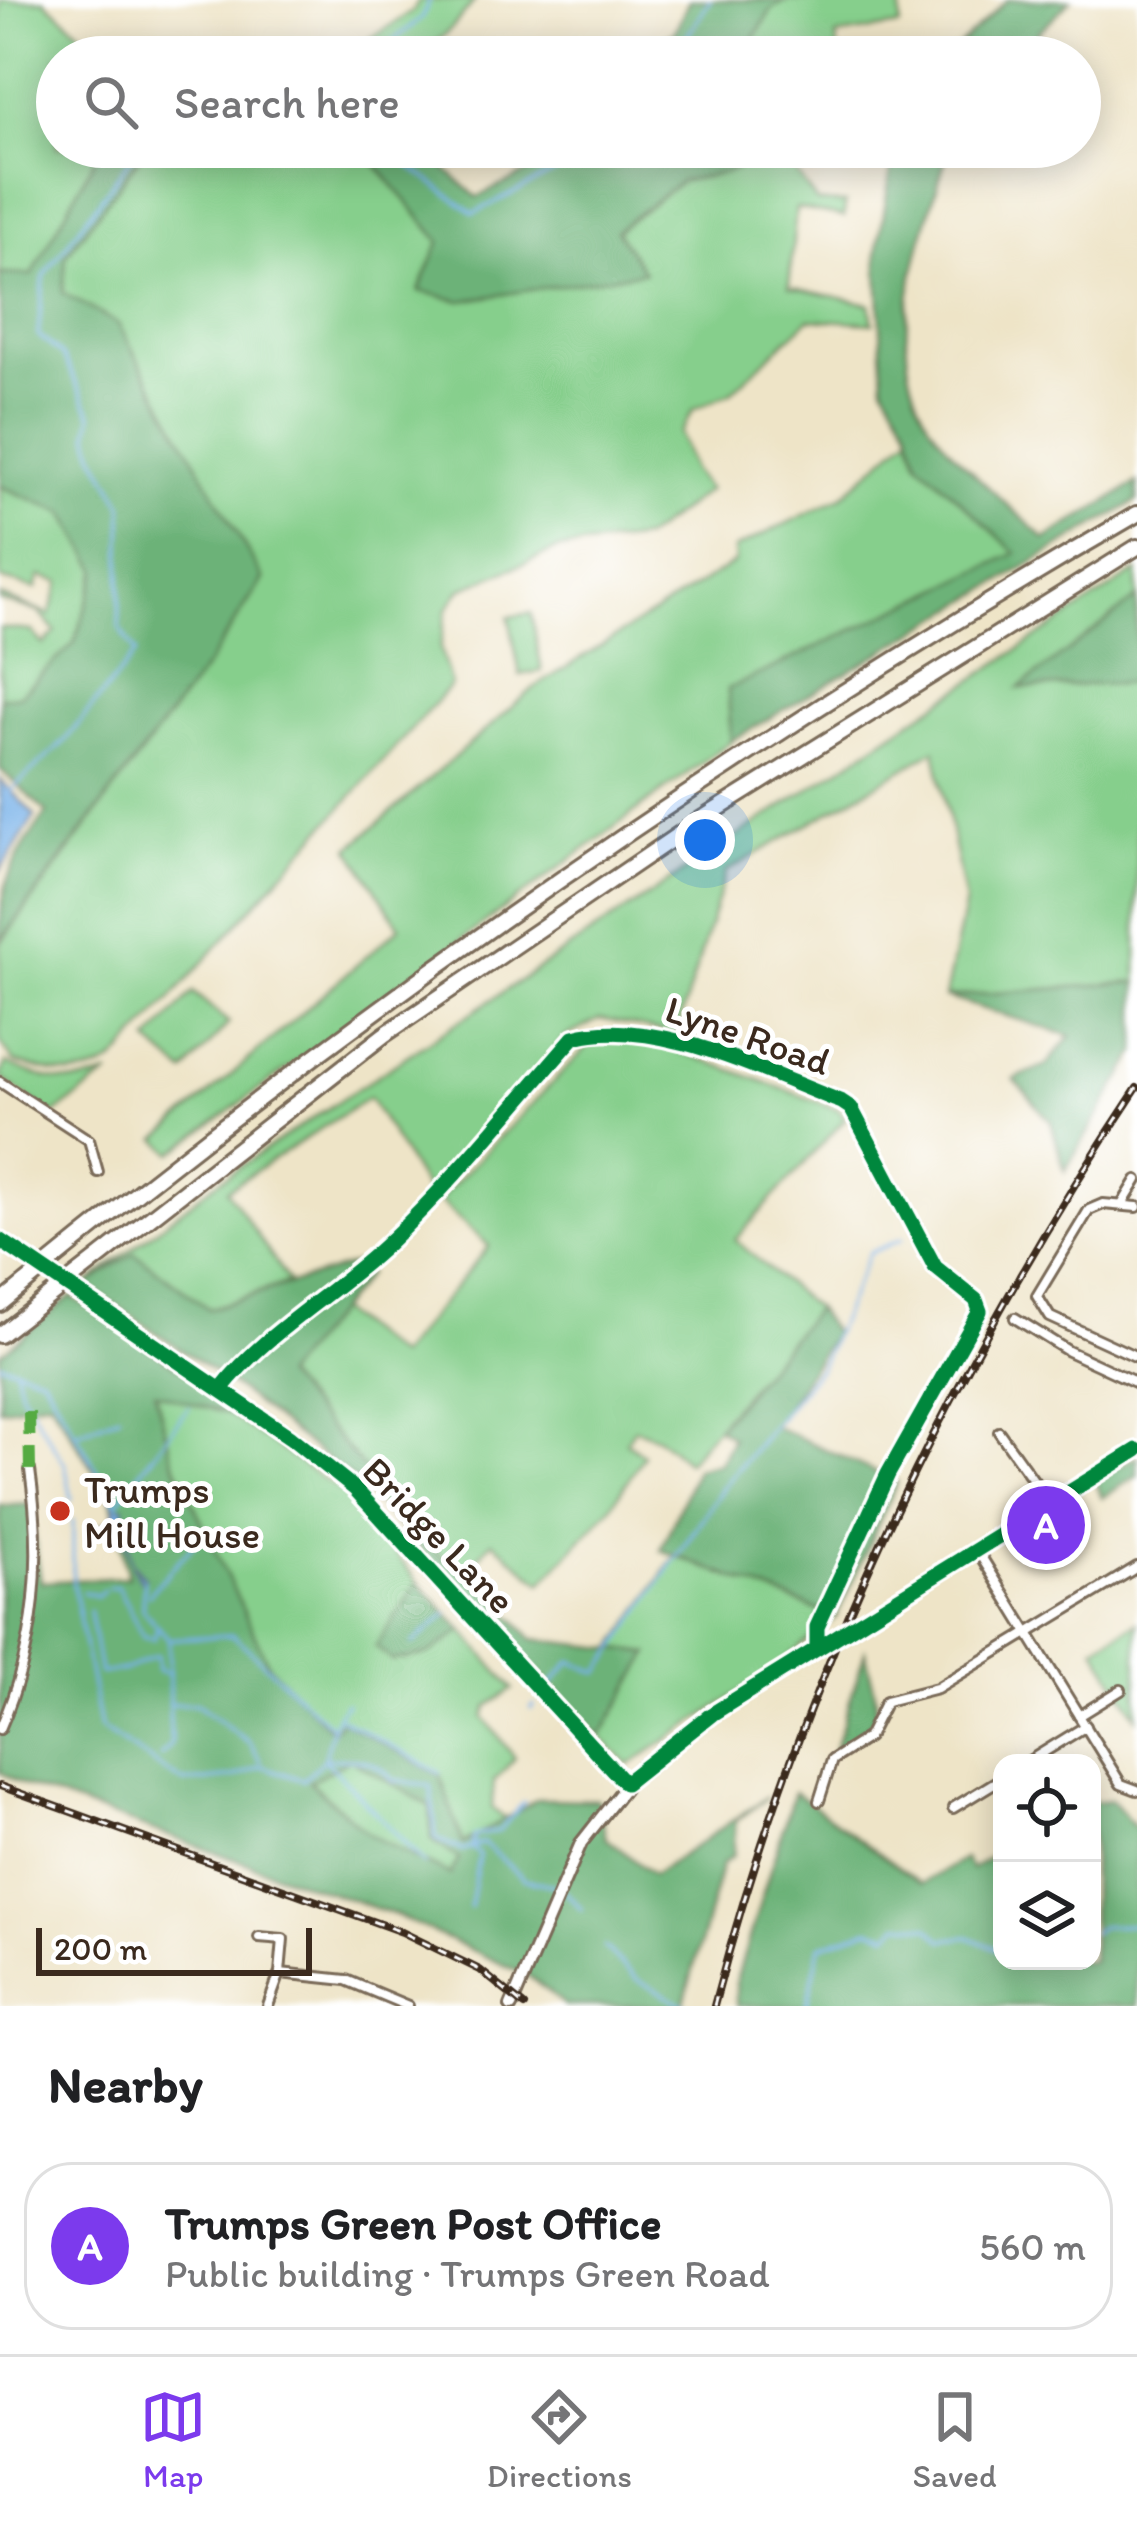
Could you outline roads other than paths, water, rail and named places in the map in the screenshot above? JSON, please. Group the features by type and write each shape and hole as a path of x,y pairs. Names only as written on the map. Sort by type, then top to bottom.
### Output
{"highway":[{"path":"0,1304 197,1145 453,955 934,633 1137,514"},
{"path":"0,1335 384,1035 700,820 1137,547"}],"street":[{"name":"Lyne Road","path":"221,1389 245,1360 412,1219 574,1037 603,1029 659,1036 842,1102 851,1108 935,1267 976,1300 980,1311 888,1474 817,1627 817,1647"},
{"path":"0,1082 89,1140 98,1172"},
{"path":"1124,1203 1137,1180"},
{"path":"1137,1207 1124,1203 1089,1210 1037,1296 1050,1317 1137,1357"},
{"name":"Bridge Lane","path":"0,1240 221,1389 355,1490 625,1783"},
{"path":"1016,1318 1068,1352 1137,1383"},
{"path":"998,1432 1048,1502"},
{"path":"511,2006 581,1843 625,1783 677,1737 1137,1450"},
{"path":"0,1729 24,1668 37,1591 40,1561 30,1470"},
{"path":"976,1547 1121,1784 1137,1790"},
{"path":"819,1801 832,1760 868,1737 886,1700 937,1688 1137,1567"},
{"path":"1079,1716 1121,1690"},
{"path":"1041,1754 1086,1726"},
{"path":"953,1808 993,1784"},
{"path":"259,1937 283,1940 280,1973 268,2006"},
{"path":"280,1973 346,1980 408,2006"}],"water":[{"path":"0,779 35,816 0,871"},
{"path":"116,1505 124,1507 131,1558 120,1531 99,1533 98,1527 113,1519"}],"waterway":[{"path":"399,36 421,19 430,0"},
{"path":"687,36 710,0"},
{"path":"9,792 63,743 136,653 119,627 123,505 94,453 89,433 92,415 63,356 38,335 44,276 124,168"},
{"path":"412,168 474,213 563,168"},
{"path":"549,1687 571,1661 599,1673 724,1486 820,1367 869,1253 902,1239"},
{"path":"0,1363 42,1376 119,1508"},
{"path":"15,1367 21,1392 65,1464 72,1500"},
{"path":"117,1503 189,1407"},
{"path":"77,1433 120,1415"},
{"path":"73,1520 73,1584 100,1728 184,1783 235,1777 262,1766 303,1780 324,1759 425,1864"},
{"path":"148,1595 203,1534"},
{"path":"144,1580 142,1609 169,1639 233,1635 332,1727 324,1759 363,1761 380,1767 393,1781 431,1785 436,1839 463,1850 483,1843 524,1879 555,1886"},
{"path":"109,1588 117,1586 143,1636 154,1639 158,1625"},
{"path":"83,1592 98,1596 104,1590"},
{"path":"89,1610 100,1673 125,1670 157,1655 158,1670 167,1673"},
{"path":"412,1644 448,1613"},
{"path":"169,1639 169,1704 197,1704 250,1743 261,1762"},
{"path":"337,1716 346,1703"},
{"path":"160,1756 171,1744 169,1704"},
{"path":"531,1709 534,1705"},
{"path":"332,1726 337,1716 440,1773"},
{"path":"472,1845 474,1836 499,1831 524,1802"},
{"path":"470,1847 479,1855 470,1907"},
{"path":"564,1890 582,1910"},
{"path":"807,2006 820,1946 869,1929 889,1934 900,1923 929,1927 942,1940 968,1937 993,1947"},
{"path":"1101,1926 1137,1925"},
{"path":"604,1947 636,1979 686,2006"}],"railway":[{"path":"714,2006 790,1763 887,1529 1004,1304 1137,1088"},
{"path":"0,1786 402,1932 480,1970 524,2006"}],"place":[{"name":"Trumps Mill House","path":"60,1511"},
{"name":"Trumps Green Post Office","path":"1046,1525"}]}
